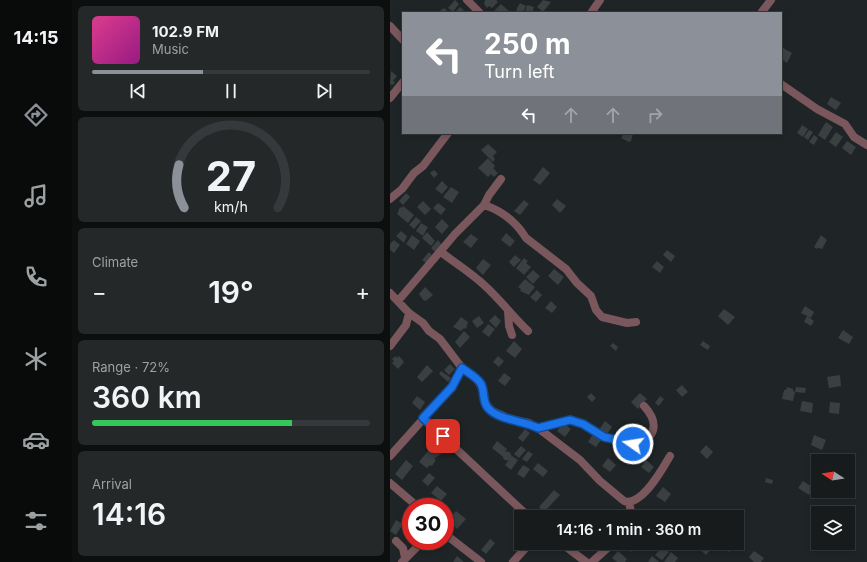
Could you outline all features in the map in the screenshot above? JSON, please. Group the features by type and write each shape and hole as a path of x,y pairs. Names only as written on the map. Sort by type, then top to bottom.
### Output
{"street":[{"path":"467,0 479,12"},
{"path":"592,12 600,0"},
{"path":"762,12 771,0"},
{"path":"390,26 402,39"},
{"path":"390,98 402,83"},
{"path":"782,85 817,108 845,124 854,137 867,145"},
{"path":"390,199 402,189 414,173 423,166 447,134"},
{"path":"398,301 460,229 484,205 489,195 501,179"},
{"path":"484,205 496,209 509,218 523,232 526,238 566,269 577,283 591,296 596,310 602,317 627,323 636,322"},
{"path":"441,252 483,284 503,303 508,311 528,331"},
{"path":"390,293 409,313 420,320 431,333 440,339 462,368 481,384 485,403 492,411 510,419 529,423 538,428 554,442 569,451 600,481 619,497 628,502 631,510"},
{"path":"508,311 508,326 512,335"},
{"path":"390,346 406,324 409,313"},
{"path":"390,456 452,387 462,368"},
{"path":"538,428 570,420 583,424 604,437 640,444 650,436 654,426 652,414 644,406"},
{"path":"423,418 522,510"},
{"path":"628,502 636,500 655,481 670,456"},
{"path":"390,483 408,498"},
{"path":"396,541 403,548 404,560"},
{"path":"454,541 482,562"},
{"path":"404,560 414,550"},
{"path":"513,562 524,550"},
{"path":"570,550 586,562"},
{"path":"592,562 605,550"}],"building":[{"path":"455,0 459,4 453,12 448,8"},
{"path":"485,0 496,0 498,2 492,8 489,6 487,8 484,4"},
{"path":"543,0 551,2 543,12 537,7"},
{"path":"520,3 526,6 523,12 518,12 516,10"},
{"path":"501,4 509,11 495,12 494,11"},
{"path":"527,5 534,7 532,12 525,12"},
{"path":"460,7 464,10 463,12 455,12"},
{"path":"444,8 449,12 438,12"},
{"path":"783,48 792,53 787,63 782,60"},
{"path":"391,71 397,76 393,81 395,82 393,85 390,84"},
{"path":"831,97 841,103 836,110 827,104"},
{"path":"826,122 833,127 825,140 818,135"},
{"path":"802,125 808,129 803,137 797,133"},
{"path":"809,130 813,132 808,140 804,137"},
{"path":"836,132 843,137 836,147 829,142"},
{"path":"623,134 633,134 631,141 629,142 621,138"},
{"path":"814,135 818,138 814,145 809,142"},
{"path":"847,141 856,147 851,155 842,148"},
{"path":"488,144 497,152 493,156 495,159 493,162 481,150"},
{"path":"488,158 495,166 493,168 498,173 494,177 491,174 488,177 478,168"},
{"path":"543,167 550,173 540,185 533,180"},
{"path":"434,170 438,174 434,178 430,173"},
{"path":"442,181 448,187 442,194 435,189"},
{"path":"451,187 459,192 452,203 443,197"},
{"path":"406,193 410,197 403,205 399,201"},
{"path":"557,199 566,206 560,213 552,205"},
{"path":"524,200 529,204 520,215 514,211"},
{"path":"423,201 431,209 425,215 417,207"},
{"path":"438,203 446,209 441,215 433,208"},
{"path":"403,206 414,215 408,223 397,214 400,207 402,208"},
{"path":"416,217 421,221 414,229 409,225"},
{"path":"442,219 449,226 442,234 435,227"},
{"path":"421,223 428,227 423,236 416,231"},
{"path":"401,231 407,236 404,243 396,236"},
{"path":"427,232 435,241 431,246 422,238"},
{"path":"506,233 515,241 510,247 501,240"},
{"path":"471,234 478,239 471,248 463,242"},
{"path":"412,235 420,241 414,250 406,244"},
{"path":"821,235 827,240 822,249 817,249 814,247"},
{"path":"394,240 400,245 394,253 390,250 390,244"},
{"path":"438,240 442,245 435,252 431,248"},
{"path":"667,250 675,256 671,262 663,255"},
{"path":"429,252 432,255 426,263 422,260"},
{"path":"515,255 521,260 514,267 509,262"},
{"path":"524,258 528,261 526,263 531,267 524,275 516,268"},
{"path":"483,259 491,265 483,275 476,268"},
{"path":"657,261 664,267 660,273 652,267"},
{"path":"554,269 564,277 558,285 548,276"},
{"path":"533,270 540,276 533,284 526,277"},
{"path":"525,279 535,287 529,295 520,291 521,289 518,287"},
{"path":"425,287 433,295 426,301 423,300 419,294"},
{"path":"537,290 542,295 536,302 530,297"},
{"path":"551,301 557,307 552,313 545,308"},
{"path":"805,306 814,312 811,318 801,313"},
{"path":"724,309 735,317 728,325 718,316"},
{"path":"495,315 501,321 496,328 489,321"},
{"path":"479,316 484,323 477,328 472,321"},
{"path":"807,316 814,321 811,326 804,322"},
{"path":"461,317 468,322 466,329 464,328 461,331 453,327"},
{"path":"488,324 495,329 489,337 482,332"},
{"path":"843,330 853,337 849,344 838,338"},
{"path":"464,331 470,337 460,348 455,342"},
{"path":"514,341 522,349 515,358 506,351"},
{"path":"703,341 710,346 708,350 700,345"},
{"path":"613,343 618,347 616,351 610,346"},
{"path":"396,356 397,358 399,356 404,362 398,369 392,363 394,361 392,359"},
{"path":"498,356 504,361 499,367 493,362"},
{"path":"450,364 455,369 449,375 444,370"},
{"path":"427,365 433,371 422,382 417,377"},
{"path":"441,371 451,378 448,382 439,374"},
{"path":"504,373 511,378 505,386 498,381"},
{"path":"840,375 841,386 829,388 827,377"},
{"path":"682,385 688,392 682,397 676,390"},
{"path":"787,387 793,389 795,392 793,401 782,399 784,390 786,390"},
{"path":"796,387 806,388 805,393 795,392"},
{"path":"591,393 596,398 592,402 587,397"},
{"path":"640,393 647,399 638,409 631,402"},
{"path":"417,396 425,402 420,410 412,403"},
{"path":"660,396 664,399 659,406 655,403"},
{"path":"802,401 813,403 812,413 800,411"},
{"path":"830,402 840,403 839,414 829,413"},
{"path":"605,421 612,427 606,435 599,430"},
{"path":"563,423 571,429 565,437 557,431"},
{"path":"525,429 530,433 523,442 518,438"},
{"path":"593,434 601,440 596,447 588,442"},
{"path":"814,435 826,440 822,450 811,445"},
{"path":"646,440 652,446 646,454 639,448"},
{"path":"497,441 507,449 502,456 492,448"},
{"path":"706,445 713,452 707,459 700,452"},
{"path":"432,446 442,453 434,459 436,460 432,466 430,465 427,468 419,462"},
{"path":"521,446 526,450 519,458 514,454"},
{"path":"635,450 645,459 639,465 630,456"},
{"path":"528,451 533,454 527,462 522,459"},
{"path":"505,452 509,452 511,456 509,460 505,460 503,458 503,454"},
{"path":"512,456 518,460 511,470 505,465"},
{"path":"608,458 616,465 610,472 602,466"},
{"path":"406,460 413,466 402,480 395,474"},
{"path":"646,460 654,467 649,473 641,467"},
{"path":"538,463 548,471 543,477 533,469"},
{"path":"523,465 530,469 524,478 517,474"},
{"path":"429,473 435,478 428,486 422,481"},
{"path":"766,478 773,480 772,484 765,482"},
{"path":"803,481 811,486 811,492 809,495 798,488"},
{"path":"437,486 447,494 444,498 437,498 431,493"},
{"path":"663,487 671,494 665,502 656,496"},
{"path":"554,490 560,495 546,510 542,510 539,507"},
{"path":"456,511 466,519 457,529 454,525 454,513"},
{"path":"396,520 402,523 396,535 390,531"},
{"path":"490,539 495,543 486,554 481,550"},
{"path":"659,550 666,550 669,552 662,560 655,555"},
{"path":"700,550 711,550 706,555"},
{"path":"618,551 627,559 625,562 617,562 612,558"},
{"path":"754,551 764,558 761,562 754,562 749,557"},
{"path":"671,552 678,558 675,562 664,562"},
{"path":"457,556 464,562 453,562"},
{"path":"652,556 659,562 648,562"}],"route":[{"path":"443,436 423,418 452,387 462,368 477,379 481,384 485,403 488,408 498,414 510,419 529,423 538,428 570,420 583,424 601,436 633,444"}]}
